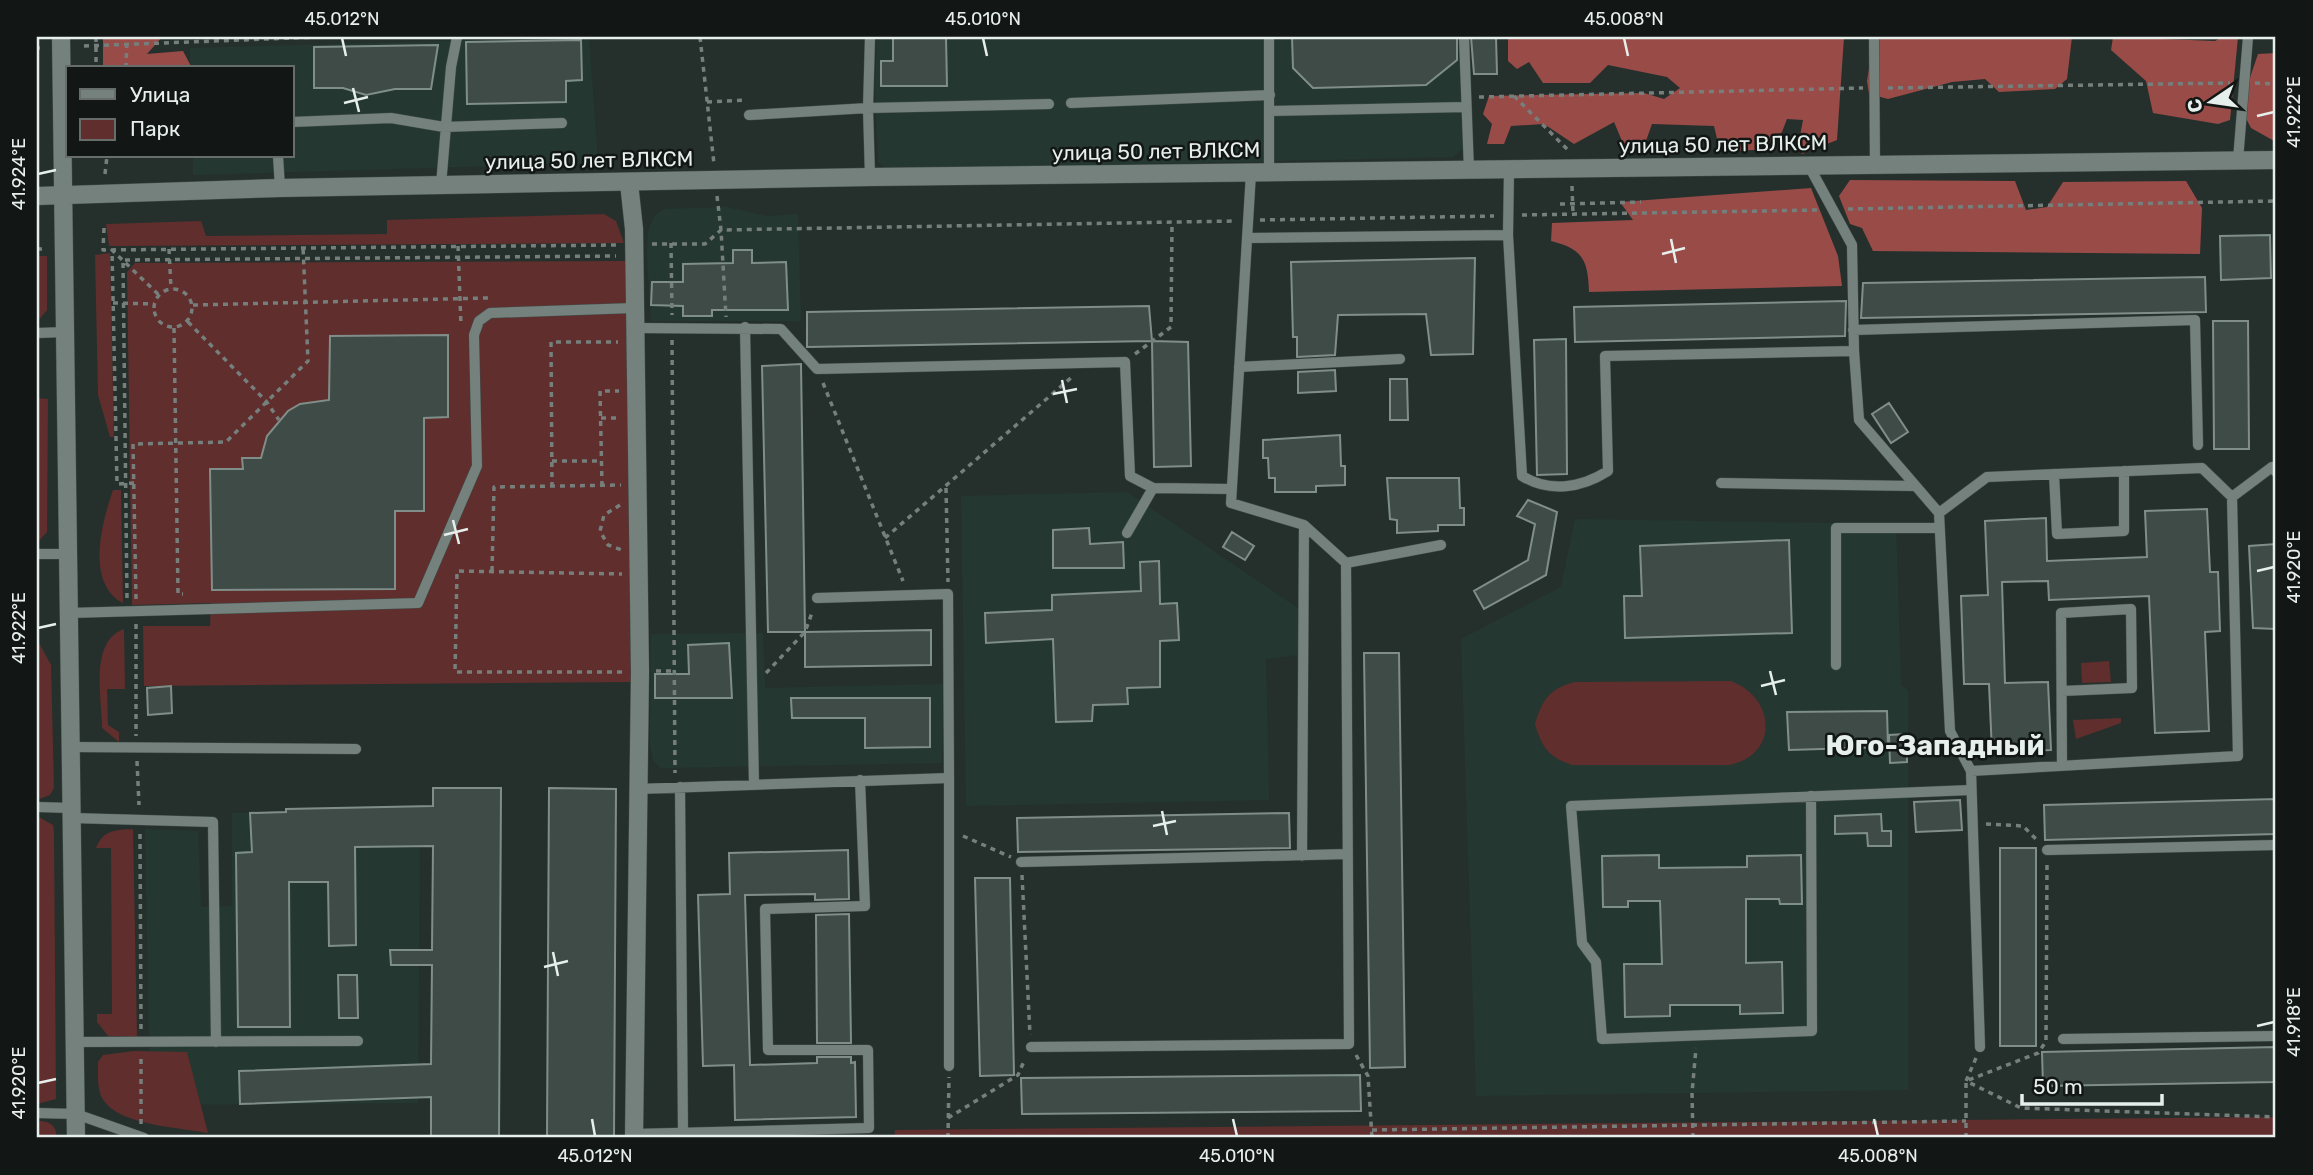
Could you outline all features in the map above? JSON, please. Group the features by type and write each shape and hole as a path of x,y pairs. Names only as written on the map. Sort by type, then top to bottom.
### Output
{"street":[{"path":"61,37 76,1138"},
{"name":"улица 50 лет ВЛКСМ","path":"37,196 280,188 870,177 2276,160"},
{"path":"629,183 625,250 635,328 638,789 634,1136"}],"lane":[{"path":"441,185 444,127 457,37"},
{"path":"870,37 870,177"},
{"path":"1031,1048 1349,1044 1346,563 1304,525 1231,503 1248,220 1260,173 1270,111 1269,37"},
{"path":"1464,37 1469,171"},
{"path":"1874,37 1875,164"},
{"path":"2238,160 2248,37"},
{"path":"1071,103 1270,95"},
{"path":"1270,111 1466,102"},
{"path":"749,115 868,108 1049,104"},
{"path":"294,122 391,118 444,127 562,123"},
{"path":"278,158 280,188"},
{"path":"1809,166 1852,245 1853,330 1859,420 1939,513 1950,731 1971,771 1980,1047"},
{"path":"1509,170 1508,235 1522,477 1540,487 1586,485 1608,471 1605,356 1854,351"},
{"path":"1247,238 1508,235"},
{"path":"69,612 418,603 477,466 474,335 479,321 490,313 634,308"},
{"path":"1853,330 2195,320 2198,444"},
{"path":"635,328 726,326 781,329 817,369 1125,362 1130,477 1153,488 1231,489"},
{"path":"745,327 754,785"},
{"path":"37,333 66,332"},
{"path":"1240,367 1400,359"},
{"path":"2232,497 2275,467"},
{"path":"1939,513 1987,477 2202,468 2232,497 2238,756 1971,771"},
{"path":"2054,474 2057,534 2084,533 2124,531 2124,471"},
{"path":"1721,483 1915,486"},
{"path":"1127,533 1153,488"},
{"path":"1302,856 1304,525"},
{"path":"1836,665 1836,528 1939,528"},
{"path":"1346,563 1441,545"},
{"path":"37,554 69,554"},
{"path":"817,598 948,594 949,1066"},
{"path":"2062,691 2132,688 2131,609 2061,613 2062,766"},
{"path":"70,747 356,749"},
{"path":"638,789 950,778"},
{"path":"634,1136 869,1128 868,1050 768,1051 765,909 865,906 860,780"},
{"path":"678,787 683,1133"},
{"path":"1811,796 1812,1031 1602,1039 1595,962 1582,943 1571,807 1811,796 1971,790"},
{"path":"37,807 140,820 213,821 216,1042"},
{"path":"2047,850 2276,845"},
{"path":"1021,862 1347,854"},
{"path":"2063,1039 2276,1036"},
{"path":"75,1042 358,1041"},
{"path":"37,1113 76,1114 142,1138"}],"path":[{"path":"96,37 96,66"},
{"path":"126,66 127,37"},
{"path":"84,46 319,37"},
{"path":"700,37 721,230 726,326"},
{"path":"1466,102 1874,88 2276,84"},
{"path":"106,158 106,174"},
{"path":"123,260 458,257 625,250 671,243 705,244 721,230 2276,201"},
{"path":"1560,204 1641,202"},
{"path":"1125,362 1171,327 1172,222"},
{"path":"104,228 103,250 458,246 625,250"},
{"path":"671,243 678,787"},
{"path":"458,246 461,335"},
{"path":"132,611 133,444 226,442 308,362 303,247"},
{"path":"37,248 44,249"},
{"path":"169,249 171,289"},
{"path":"112,250 159,295"},
{"path":"112,250 117,484 134,483"},
{"path":"617,268 625,250"},
{"path":"123,260 125,484 140,820 142,1138"},
{"path":"171,289 181,290 189,296 193,305 187,322 174,328 158,321 154,304 159,295 171,289"},
{"path":"193,305 499,297"},
{"path":"113,303 154,304"},
{"path":"187,322 266,401 279,420"},
{"path":"174,328 178,594 189,594"},
{"path":"552,486 551,342 618,342"},
{"path":"886,538 1088,363"},
{"path":"817,369 909,596"},
{"path":"602,486 600,391 619,391"},
{"path":"601,418 620,418"},
{"path":"552,461 602,461"},
{"path":"492,571 494,487 621,485"},
{"path":"946,488 948,594"},
{"path":"621,505 604,515 600,531 608,545 622,550"},
{"path":"622,574 457,571 455,672 624,672"},
{"path":"752,687 805,632 817,598"},
{"path":"1966,1081 2039,1053 2046,1040 2047,850 2023,826 1972,823"},
{"path":"948,1118 1018,1074 1031,1048 1021,862 949,830"},
{"path":"1693,1138 1692,1093 1697,1036"},
{"path":"2046,1040 2063,1039"},
{"path":"1349,1044 1368,1076 1373,1138"},
{"path":"1965,1138 1966,1081 1980,1047"},
{"path":"948,1138 949,1066"},
{"path":"1966,1081 2021,1108 2276,1117"},
{"path":"1372,1130 1966,1121"}],"shaded area":[{"path":"103,37 162,37 147,54 183,51 191,66 103,66"},
{"path":"589,37 598,163 193,175 193,158 294,158 294,66 190,66 190,48"},
{"path":"877,37 1458,37 1463,149 1453,157 888,170 878,162 875,88"},
{"path":"1508,37 1844,37 1837,140 1802,154 1799,141 1803,120 1787,119 1780,137 1755,150 1720,151 1714,126 1652,124 1643,149 1625,148 1614,122 1574,144 1544,124 1511,126 1504,144 1487,144 1492,124 1483,114 1489,96 1644,93 1664,99 1680,88 1667,77 1608,65 1590,83 1543,83 1529,62 1517,69 1508,61"},
{"path":"1874,37 2072,37 2067,79 2055,89 1999,92 1985,79 1952,82 1888,99 1869,94 1867,81"},
{"path":"2113,37 2215,41 2222,37 2238,37 2230,120 2218,124 2153,113 2146,81 2111,50"},
{"path":"2276,53 2276,142 2251,128 2240,107 2258,54"},
{"path":"1850,180 2015,181 2026,210 2047,207 2063,182 2186,181 2202,208 2200,254 1873,251 1862,228 1850,224 1839,196"},
{"path":"1811,188 1838,256 1842,286 1589,292 1582,258 1570,248 1551,241 1552,223 1633,220 1620,202"},
{"path":"727,207 766,216 798,214 801,321 651,321 648,231 655,215 665,209"},
{"path":"1127,492 1299,609 1299,655 1266,659 1269,800 966,806 961,496"},
{"path":"1575,519 1896,524 1901,685 1908,690 1908,1090 1476,1096 1461,639 1561,587"},
{"path":"763,633 765,688 943,684 942,763 660,768 653,760 650,744 651,634"},
{"path":"420,811 418,1103 150,1105 145,829 198,831 201,907 232,906 232,813"}],"green space":[{"path":"604,214 616,221 624,243 109,246 106,224 201,221 206,236 387,234 387,220"},
{"path":"110,253 114,437 110,437 98,395 95,255"},
{"path":"37,256 47,256 47,310 37,322"},
{"path":"628,261 632,682 144,686 143,626 210,626 211,603 132,605 127,272 135,263"},
{"path":"37,398 48,399 47,532 37,543"},
{"path":"113,490 121,490 123,603 111,594 100,567 101,535"},
{"path":"37,611 38,641 51,665 54,788 50,795 37,800"},
{"path":"124,629 125,689 107,689 108,725 119,732 119,742 102,728 100,672 106,645"},
{"path":"2109,661 2111,682 2082,683 2081,663"},
{"path":"1731,681 1746,689 1757,700 1766,726 1757,750 1745,759 1729,765 1572,765 1558,759 1548,750 1540,739 1535,724 1548,696 1575,682"},
{"path":"2121,718 2121,723 2076,739 2073,720"},
{"path":"37,816 53,825 54,832 56,1099 37,1104"},
{"path":"133,829 137,1037 108,1036 97,1022 97,1014 112,1014 111,848 96,848 106,834"},
{"path":"134,1051 187,1052 208,1133 149,1124 120,1114 108,1106 100,1092 98,1062 103,1055"},
{"path":"2276,1117 2276,1138 894,1138 895,1130"},
{"path":"37,1121 52,1125 57,1138 37,1138"}],"building":[{"path":"893,37 946,37 947,86 881,86 881,61 893,61"},
{"path":"1292,37 1457,37 1457,60 1426,85 1313,88 1293,68"},
{"path":"1471,37 1496,37 1497,74 1474,74"},
{"path":"581,40 582,80 566,81 566,102 467,104 466,42"},
{"path":"438,45 431,89 395,89 366,95 343,88 314,88 314,47"},
{"path":"2270,235 2271,278 2221,280 2220,236"},
{"path":"733,250 752,250 752,263 786,262 788,310 712,310 712,316 683,316 683,306 651,305 652,282 683,282 683,264 733,263"},
{"path":"1475,258 1473,354 1431,355 1426,314 1338,315 1335,355 1297,357 1297,337 1293,337 1291,262"},
{"path":"2205,277 2206,312 1861,318 1863,283"},
{"path":"1846,301 1845,336 1575,342 1574,307"},
{"path":"1149,306 1152,341 807,347 807,312"},
{"path":"2213,321 2248,321 2249,449 2214,449"},
{"path":"448,335 448,417 424,418 424,511 395,511 395,589 212,590 210,469 243,469 242,458 261,458 267,436 288,411 300,404 329,400 330,336"},
{"path":"1566,339 1567,474 1537,475 1534,340"},
{"path":"1152,341 1188,342 1191,466 1154,467"},
{"path":"801,364 805,632 768,632 762,366"},
{"path":"1335,370 1336,391 1298,393 1298,372"},
{"path":"1390,379 1407,379 1408,420 1390,420"},
{"path":"1889,403 1908,432 1891,443 1872,414"},
{"path":"1340,435 1345,485 1316,486 1316,492 1275,492 1275,478 1269,478 1268,458 1263,458 1263,440"},
{"path":"1387,478 1459,478 1460,508 1464,508 1464,525 1438,525 1438,531 1397,533 1397,520 1390,519"},
{"path":"1528,500 1557,512 1546,575 1484,609 1474,591 1528,560 1535,524 1517,516"},
{"path":"2207,509 2210,572 2218,572 2220,631 2205,632 2209,731 2155,733 2149,596 2049,600 2048,581 2002,582 2005,683 2048,682 2051,750 1992,752 1989,684 1964,684 1961,596 1988,595 1985,521 2046,518 2047,561 2147,557 2145,511"},
{"path":"1089,528 1090,544 1123,542 1124,568 1053,568 1053,530"},
{"path":"1232,532 1254,546 1245,560 1223,547"},
{"path":"1789,540 1792,633 1625,638 1624,596 1642,596 1640,546"},
{"path":"2276,544 2276,629 2253,628 2249,546"},
{"path":"1159,561 1160,604 1177,603 1179,640 1160,641 1160,687 1127,688 1128,704 1093,705 1092,721 1056,722 1053,639 986,643 985,613 1052,610 1052,595 1141,591 1140,562"},
{"path":"931,630 931,665 805,667 805,632"},
{"path":"729,643 732,698 655,698 655,674 689,674 688,645"},
{"path":"1364,653 1399,653 1405,1067 1370,1068"},
{"path":"171,686 172,713 148,715 147,688"},
{"path":"791,698 930,698 930,747 865,748 865,718 792,718"},
{"path":"1887,711 1888,747 1789,750 1787,712"},
{"path":"1906,734 1907,762 1890,763 1889,735"},
{"path":"433,788 501,788 499,1138 431,1138 431,1097 240,1104 239,1071 431,1064 432,965 391,965 390,950 432,950 433,846 355,847 356,945 329,946 328,882 289,882 290,1027 238,1027 236,853 252,852 250,813 286,812 286,809 433,806"},
{"path":"549,788 616,789 614,1138 547,1138"},
{"path":"2276,799 2276,834 2045,840 2044,805"},
{"path":"1960,800 1962,830 1916,832 1914,802"},
{"path":"1289,813 1290,848 1018,852 1017,818"},
{"path":"1881,814 1882,831 1891,831 1891,846 1868,846 1867,833 1835,834 1835,816"},
{"path":"2000,848 2036,848 2036,1046 2000,1046"},
{"path":"848,850 849,899 815,900 815,894 745,895 750,1065 817,1063 817,1057 851,1057 851,1063 855,1062 856,1117 735,1120 734,1065 703,1066 698,895 730,894 729,853"},
{"path":"1659,855 1659,868 1747,867 1747,856 1801,855 1802,904 1780,904 1779,899 1746,899 1746,963 1782,962 1783,1013 1740,1014 1740,1005 1670,1005 1670,1016 1625,1017 1624,964 1662,964 1660,901 1628,901 1628,907 1603,907 1602,856"},
{"path":"975,878 1010,878 1014,1075 980,1076"},
{"path":"849,914 851,1043 817,1043 816,915"},
{"path":"338,975 357,975 358,1018 339,1018"},
{"path":"2276,1047 2276,1082 2043,1086 2042,1052"},
{"path":"1360,1075 1361,1111 1022,1114 1021,1078"}],"district":[{"name":"Юго-Западный","path":"1935,745"}]}
